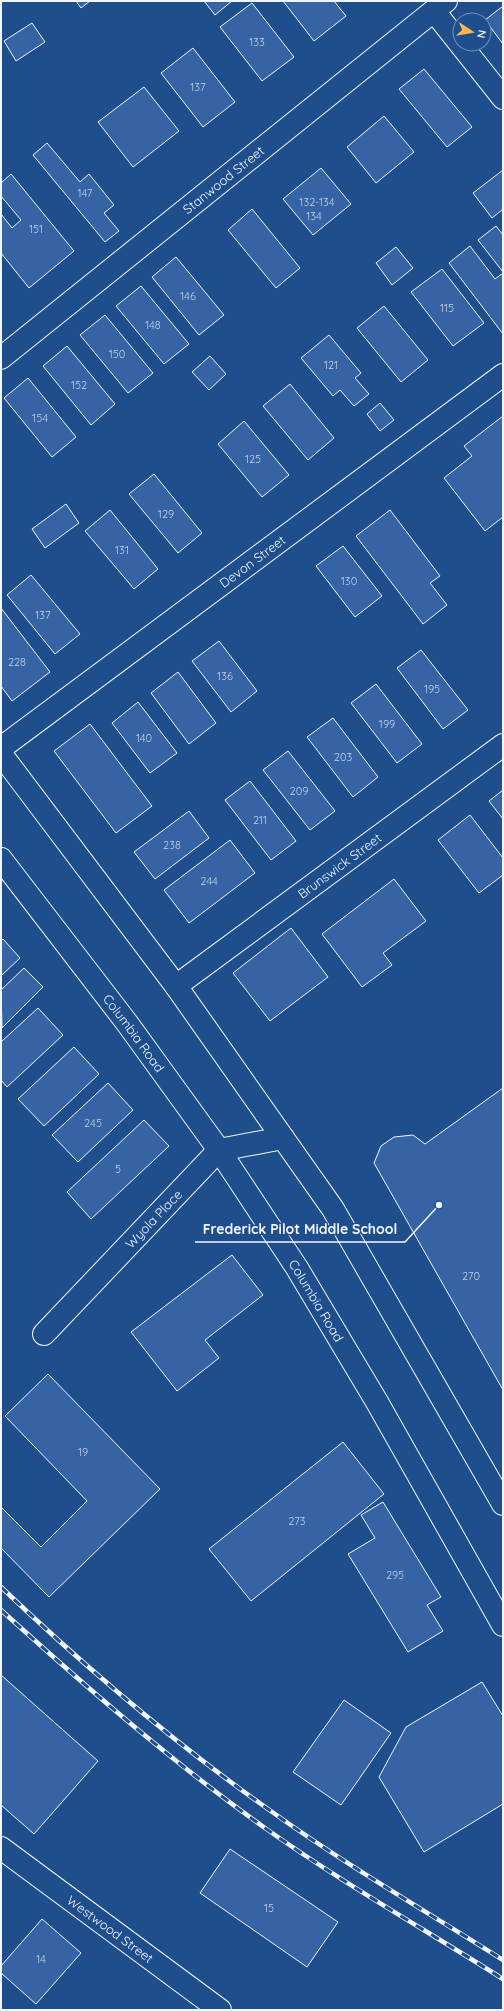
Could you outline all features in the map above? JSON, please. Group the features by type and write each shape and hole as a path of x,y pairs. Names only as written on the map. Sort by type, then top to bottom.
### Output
{"street":[{"path":"440,6 503,98"},
{"name":"Stanwood Street","path":"1,358 440,6"},
{"name":"Devon Street","path":"1,748 503,375"},
{"name":"Brunswick Street","path":"176,986 503,744"},
{"path":"1,754 176,986 333,1209 503,1504"},
{"name":"Columbia Road","path":"1,859 118,1011 219,1150 297,1268 356,1366 503,1625"},
{"path":"219,1150 283,1138"},
{"name":"Wyola Place","path":"44,1334 219,1150"},
{"name":"Westwood Street","path":"1,1848 220,2010"}],"building":[{"path":"76,1 90,1 81,8"},
{"path":"204,1 232,1 215,15"},
{"path":"283,1 334,1 346,16 314,41"},
{"path":"252,3 294,57 262,81 220,27"},
{"path":"503,6 503,44 492,29 492,15"},
{"path":"32,23 45,42 16,61 4,41"},
{"path":"193,48 235,102 203,127 161,73"},
{"path":"424,69 472,127 447,147 399,89"},
{"path":"144,87 179,131 133,167 98,122"},
{"path":"384,116 414,152 376,183 347,147"},
{"path":"47,143 80,182 89,174 114,205 104,213 119,231 105,242 33,155"},
{"path":"321,168 351,204 313,235 283,199"},
{"path":"503,170 503,209 492,218 473,193"},
{"path":"11,174 74,251 29,288 1,253 1,214 12,228 21,220 1,196 1,183"},
{"path":"252,209 300,268 276,288 228,230"},
{"path":"496,226 503,235 503,272 478,240"},
{"path":"470,246 495,279 503,273 503,334 449,263"},
{"path":"396,247 413,268 392,285 376,263"},
{"path":"176,257 224,315 199,335 152,277"},
{"path":"442,269 484,323 453,346 411,292"},
{"path":"141,286 189,344 164,364 116,306"},
{"path":"384,306 428,360 401,382 357,328"},
{"path":"105,315 153,373 128,393 80,335"},
{"path":"329,335 361,373 355,378 369,394 354,406 340,390 333,396 301,358"},
{"path":"67,346 115,404 91,425 43,366"},
{"path":"210,356 226,374 209,390 192,372"},
{"path":"28,378 76,437 52,457 4,398"},
{"path":"290,384 334,438 308,460 263,406"},
{"path":"380,403 394,420 380,431 367,414"},
{"path":"503,416 503,517 485,531 444,478 472,456 464,446"},
{"path":"244,421 289,475 262,497 218,444"},
{"path":"154,474 202,533 178,553 129,494"},
{"path":"66,504 79,523 45,548 32,529"},
{"path":"110,510 158,569 134,589 85,531"},
{"path":"390,510 440,576 430,583 447,605 423,624 356,536"},
{"path":"343,546 382,596 355,617 316,566"},
{"path":"31,575 80,634 55,654 7,595"},
{"path":"1,608 50,672 12,701 1,686"},
{"path":"219,641 257,691 231,712 192,661"},
{"path":"421,650 468,710 443,729 397,668"},
{"path":"178,672 216,723 189,744 151,693"},
{"path":"376,684 422,744 397,763 351,703"},
{"path":"138,702 177,753 150,773 112,723"},
{"path":"333,718 378,777 353,797 307,737"},
{"path":"90,724 152,806 116,833 54,751"},
{"path":"288,751 335,811 310,830 263,770"},
{"path":"250,781 296,841 271,860 225,800"},
{"path":"503,790 503,819 489,801"},
{"path":"189,811 209,838 155,879 134,852"},
{"path":"470,815 503,858 503,875 479,893 438,840"},
{"path":"230,840 255,873 189,923 164,890"},
{"path":"394,879 426,921 383,953 392,965 362,987 322,934"},
{"path":"291,928 328,977 270,1021 233,973"},
{"path":"3,939 20,958 1,976 1,941"},
{"path":"24,968 43,987 2,1028 1,990"},
{"path":"38,1008 63,1035 7,1087 1,1080 1,1042"},
{"path":"74,1047 99,1074 44,1126 18,1099"},
{"path":"108,1083 133,1110 78,1162 52,1135"},
{"path":"503,1088 503,1390 374,1163 381,1146 394,1137 413,1135 425,1144"},
{"path":"144,1120 169,1146 91,1219 67,1192"},
{"path":"232,1255 263,1295 205,1340 219,1358 177,1391 131,1332"},
{"path":"48,1374 160,1489 49,1597 1,1548 1,1507 41,1547 87,1501 5,1416"},
{"path":"343,1442 384,1494 251,1601 209,1549"},
{"path":"383,1502 441,1597 427,1605 443,1631 408,1652 348,1554 375,1538 361,1515"},
{"path":"1,1675 98,1761 34,1834 1,1805"},
{"path":"482,1682 503,1716 503,1804 424,1852 379,1777 406,1727"},
{"path":"344,1700 391,1733 341,1805 293,1772"},
{"path":"230,1849 338,1922 307,1967 200,1893"},
{"path":"42,1919 81,1953 36,2004 1,1973 1,1966"}],"railway":[{"path":"1,1587 99,1676 168,1734 239,1788 331,1852 503,1960"},
{"path":"1,1610 130,1723 230,1803 323,1867 503,1979"}],"place":[{"name":"Frederick Pilot Middle School","path":"439,1205"}]}
